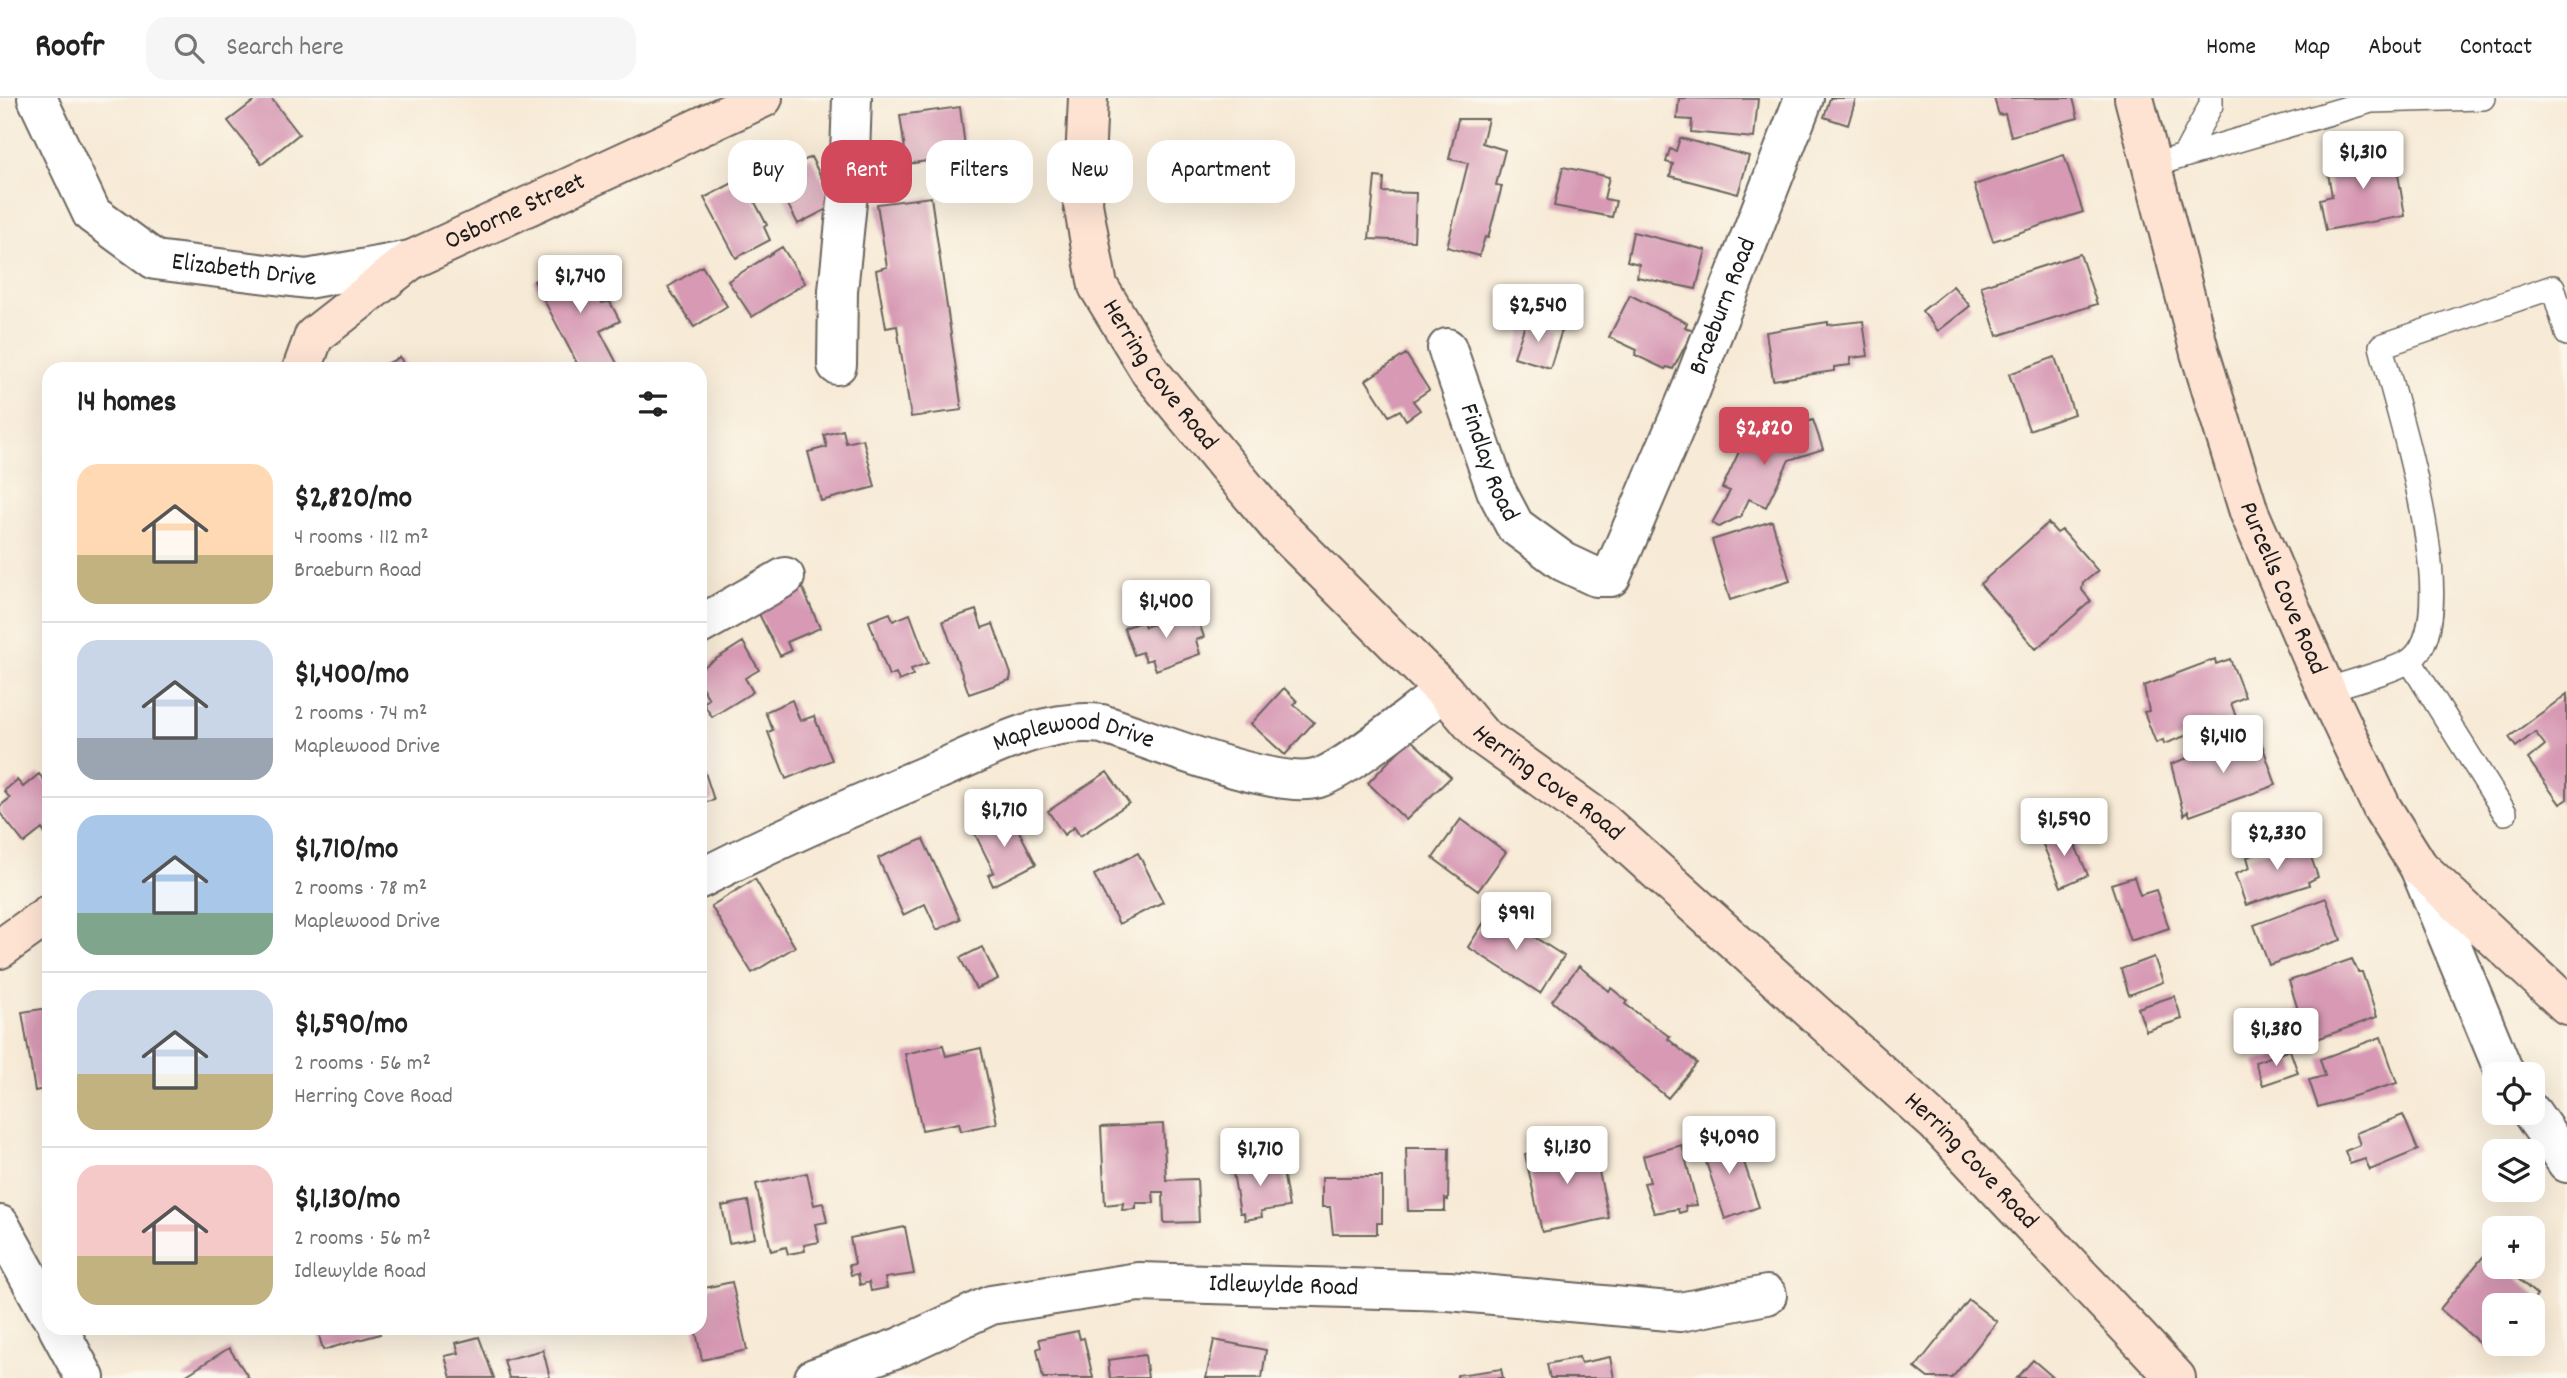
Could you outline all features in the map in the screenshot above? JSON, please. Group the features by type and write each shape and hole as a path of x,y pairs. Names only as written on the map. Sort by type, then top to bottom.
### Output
{"main road":[{"name":"Osborne Street","path":"305,362 314,336 411,260 763,98"},
{"name":"Herring Cove Road","path":"1088,98 1083,204 1098,286 1151,373 1248,491 1278,526 1444,691 1481,734 1604,823 1937,1124 2176,1378"},
{"name":"Purcells Cove Road","path":"2134,98 2167,161 2200,352 2249,512 2326,690 2382,808 2419,867 2567,1005"},
{"path":"0,949 42,919"}],"street":[{"name":"Elizabeth Drive","path":"37,98 92,214 155,260 307,279 411,260"},
{"path":"837,365 838,291 849,183 852,98"},
{"name":"Braeburn Road","path":"1596,577 1611,577 1616,566 1690,393 1804,98"},
{"name":"Findlay Road","path":"1447,348 1496,490 1510,518 1536,544 1596,577"},
{"path":"707,621 785,577"},
{"name":"Maplewood Drive","path":"707,875 789,833 972,756 1052,726 1084,722 1102,724 1280,780 1298,781 1317,779 1340,768 1444,691"},
{"path":"2419,867 2500,1062"},
{"path":"2540,1125 2567,1163"},
{"path":"0,1225 42,1300"},
{"name":"Idlewylde Road","path":"814,1378 900,1347 991,1305 1138,1282 1448,1291 1680,1312 1767,1295"},
{"path":"62,1335 85,1378"}],"lane":[{"path":"2167,161 2211,105 2210,98"},
{"path":"2167,161 2371,101 2483,98"},
{"path":"2326,690 2410,661 2427,641 2433,601 2431,551 2381,346 2553,287 2567,334"},
{"path":"2410,661 2505,813"}],"building":[{"path":"258,98 271,98 299,134 262,164 228,121"},
{"path":"1679,98 1758,99 1754,138 1691,132 1692,120 1677,119"},
{"path":"1830,98 1856,98 1848,125 1824,117"},
{"path":"1994,98 2073,98 2078,118 2011,136 2005,114 1999,115"},
{"path":"960,107 964,140 926,140 926,161 912,163 912,140 904,140 900,115"},
{"path":"1458,119 1488,119 1482,143 1505,150 1496,185 1502,186 1488,238 1485,237 1479,256 1447,247 1468,163 1449,159"},
{"path":"1680,138 1749,156 1738,194 1670,176 1673,164 1666,162 1670,149 1676,151"},
{"path":"2394,150 2405,216 2326,230 2320,199 2332,196 2326,162"},
{"path":"2064,155 2083,212 1993,241 1974,185"},
{"path":"811,157 821,177 821,203 835,205 798,224 787,203 807,203 807,159"},
{"path":"1563,167 1609,177 1604,199 1616,201 1612,217 1554,206"},
{"path":"1375,177 1384,178 1383,192 1416,193 1414,241 1369,239"},
{"path":"728,185 728,203 755,203 767,225 764,227 770,240 736,258 704,198"},
{"path":"926,198 926,203 932,203 962,410 911,417 897,326 886,328 876,270 887,267 877,204 912,203 912,199"},
{"path":"1633,232 1706,250 1696,289 1637,277 1639,264 1627,261"},
{"path":"782,247 805,283 752,317 728,281"},
{"path":"2080,254 2097,304 1997,336 1981,286"},
{"path":"578,258 602,303 610,302 620,321 600,331 616,362 576,362 534,281"},
{"path":"702,266 727,306 694,327 668,287"},
{"path":"1953,286 1970,306 1938,331 1922,311"},
{"path":"1630,295 1687,323 1685,327 1693,331 1673,369 1665,369 1635,355 1637,350 1609,337"},
{"path":"1527,319 1562,330 1550,368 1514,357"},
{"path":"1863,321 1868,356 1850,358 1850,365 1834,367 1834,371 1773,380 1766,332 1828,322 1828,325"},
{"path":"1406,354 1429,390 1413,401 1420,410 1406,420 1400,410 1389,416 1366,380"},
{"path":"2055,357 2074,414 2029,430 2009,374"},
{"path":"1813,420 1823,449 1789,460 1766,507 1749,499 1741,516 1719,527 1712,523 1730,491 1722,488 1744,441"},
{"path":"843,430 846,443 863,439 875,487 821,501 808,452 827,447 824,435"},
{"path":"1772,521 1790,581 1730,600 1712,540"},
{"path":"2048,523 2057,533 2062,530 2098,571 2083,583 2082,590 2091,601 2036,649 1980,584"},
{"path":"800,582 820,628 787,642 791,651 780,656 753,602"},
{"path":"976,610 982,628 993,624 1011,674 1010,680 969,694 943,621"},
{"path":"1185,612 1191,625 1199,623 1204,637 1196,640 1200,654 1156,670 1152,659 1146,661 1142,652 1134,655 1124,628 1143,621 1145,627"},
{"path":"890,613 893,621 910,614 928,663 911,669 913,675 899,681 896,673 889,676 869,621"},
{"path":"743,642 759,670 745,678 753,692 712,717 707,709 707,665"},
{"path":"2215,659 2216,664 2230,659 2245,697 2231,703 2236,717 2164,744 2163,740 2156,743 2144,712 2149,711 2144,686"},
{"path":"1284,688 1297,701 1294,705 1314,722 1285,755 1251,724"},
{"path":"2567,694 2567,799 2560,804 2528,759 2545,745 2535,732 2516,747 2509,737"},
{"path":"792,700 800,721 814,716 832,760 786,779 768,732 773,730 765,712"},
{"path":"2258,733 2276,785 2190,816 2188,811 2184,815 2171,764"},
{"path":"1410,739 1451,777 1406,820 1368,783"},
{"path":"1107,772 1129,803 1080,836 1074,827 1064,835 1048,811"},
{"path":"39,774 42,778 42,829 24,843 0,813 0,806 10,798 4,791 17,780 23,787"},
{"path":"707,778 714,800 707,802"},
{"path":"997,814 1001,822 1011,816 1036,864 993,886 988,875 994,872 975,834 986,828 983,821"},
{"path":"1461,819 1506,852 1478,891 1433,858"},
{"path":"2068,829 2088,875 2061,887 2041,840"},
{"path":"923,839 960,919 937,930 925,904 903,915 878,858"},
{"path":"2305,840 2318,877 2308,882 2309,885 2246,905 2235,874 2250,868 2247,857 2293,841 2295,844"},
{"path":"1138,853 1163,902 1119,924 1094,875"},
{"path":"2134,877 2140,895 2156,890 2169,928 2130,941 2111,884"},
{"path":"755,879 795,947 752,973 711,906"},
{"path":"2326,898 2341,940 2269,965 2254,925"},
{"path":"1492,910 1564,956 1540,993 1468,947"},
{"path":"982,947 998,979 976,989 960,958"},
{"path":"2154,957 2163,982 2129,995 2121,969"},
{"path":"2352,959 2358,972 2362,972 2377,1017 2304,1044 2293,1012 2298,1010 2289,981"},
{"path":"1579,966 1609,991 1611,988 1627,1001 1625,1004 1670,1037 1668,1039 1697,1063 1668,1098 1552,1001"},
{"path":"2174,996 2182,1019 2146,1031 2138,1008"},
{"path":"42,1009 42,1090 35,1091 22,1012"},
{"path":"2381,1037 2397,1083 2318,1107 2309,1080 2325,1076 2320,1059"},
{"path":"943,1045 946,1056 981,1048 997,1123 961,1131 959,1123 922,1130 905,1054"},
{"path":"2290,1050 2298,1073 2263,1085 2255,1062"},
{"path":"2403,1115 2418,1150 2370,1170 2365,1159 2350,1164 2345,1151 2360,1145 2356,1133"},
{"path":"1163,1124 1166,1180 1197,1179 1199,1222 1164,1223 1163,1192 1153,1192 1154,1203 1136,1203 1136,1209 1122,1210 1123,1203 1105,1205 1101,1127"},
{"path":"1734,1133 1759,1207 1725,1219 1700,1144"},
{"path":"1592,1139 1609,1218 1542,1232 1525,1154"},
{"path":"1682,1145 1697,1205 1685,1206 1686,1211 1679,1213 1678,1209 1654,1213 1644,1183 1650,1182 1643,1156"},
{"path":"1406,1148 1449,1148 1448,1200 1445,1199 1445,1211 1408,1211"},
{"path":"1281,1158 1289,1207 1261,1211 1262,1217 1245,1220 1244,1213 1240,1213 1232,1167"},
{"path":"807,1173 814,1205 823,1203 827,1222 815,1224 819,1242 804,1245 805,1251 788,1254 786,1247 771,1251 756,1184"},
{"path":"1322,1177 1382,1177 1382,1223 1377,1223 1377,1234 1333,1234 1330,1207 1322,1207"},
{"path":"748,1201 755,1238 729,1243 722,1206"},
{"path":"905,1227 914,1274 885,1278 887,1288 871,1291 869,1282 860,1285 858,1274 851,1275 849,1265 855,1264 850,1238"},
{"path":"2482,1258 2482,1279 2518,1279 2535,1293 2482,1293 2482,1345 2440,1309"},
{"path":"732,1282 747,1350 702,1360 697,1335 707,1335 707,1287"},
{"path":"1969,1300 1997,1322 1952,1378 1928,1378 1915,1368"},
{"path":"1078,1331 1080,1339 1084,1338 1093,1378 1043,1378 1037,1349 1041,1347 1039,1339"},
{"path":"319,1335 376,1335 323,1350"},
{"path":"479,1337 494,1378 451,1378 445,1356 459,1353 456,1343"},
{"path":"1214,1340 1266,1350 1262,1378 1206,1378"},
{"path":"229,1348 249,1378 182,1378 213,1358"},
{"path":"543,1350 550,1378 509,1378 504,1360"},
{"path":"1145,1355 1148,1378 1110,1378 1108,1360"},
{"path":"1579,1357 1581,1363 1610,1357 1614,1378 1550,1378 1547,1364"},
{"path":"2033,1360 2054,1378 2017,1378"},
{"path":"1501,1369 1503,1378 1457,1378 1457,1375"}]}
